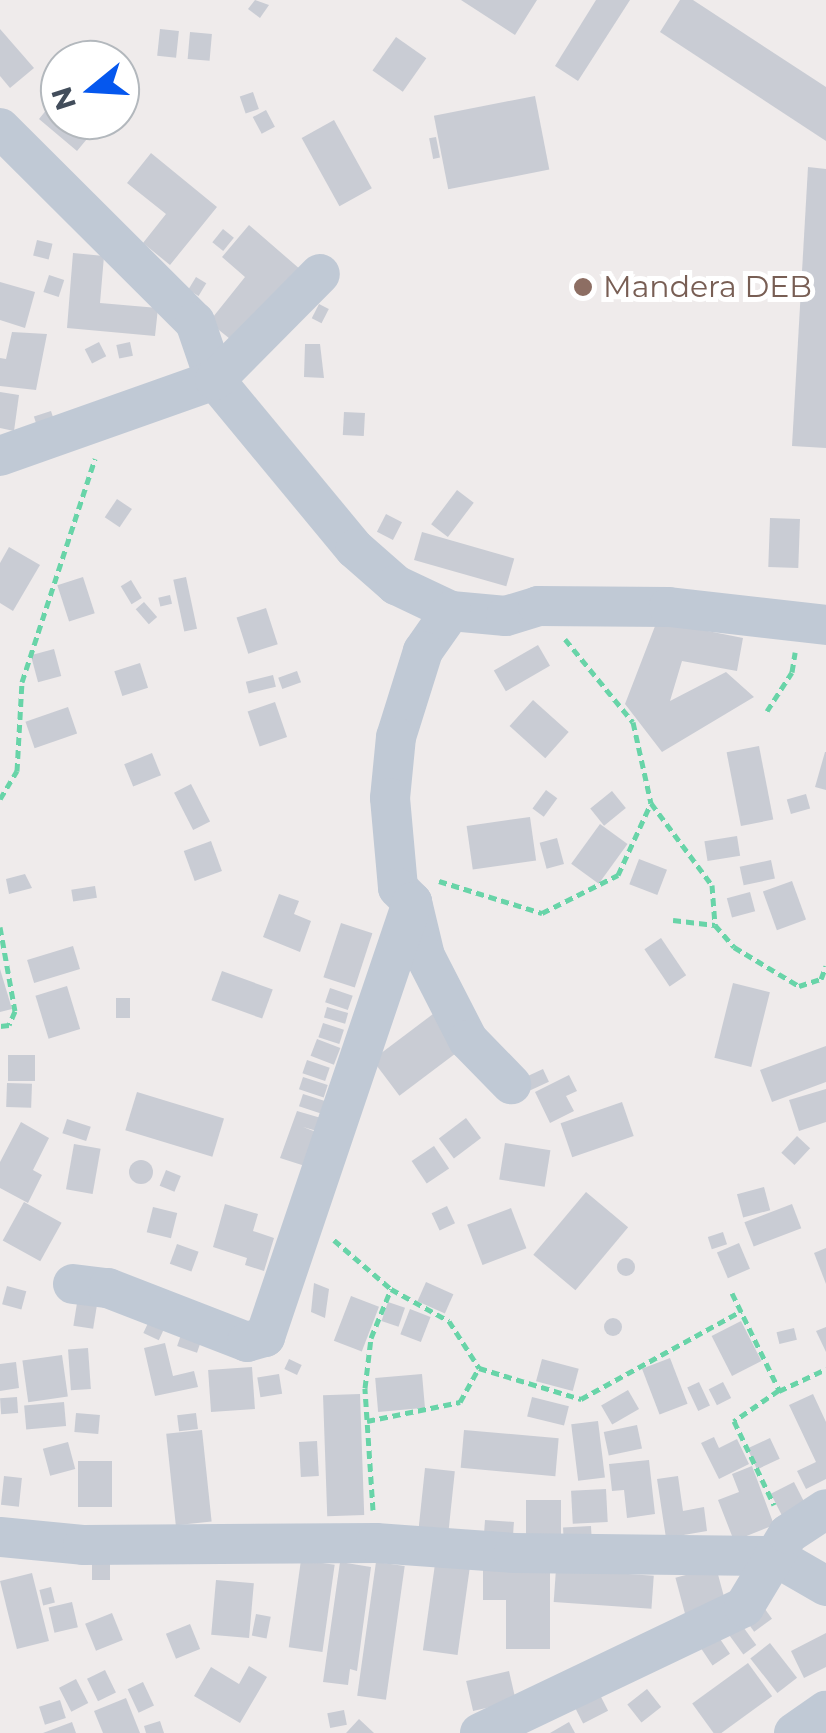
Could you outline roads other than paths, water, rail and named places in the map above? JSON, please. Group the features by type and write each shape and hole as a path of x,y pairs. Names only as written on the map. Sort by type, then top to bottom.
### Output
{"street":[{"path":"0,128 196,322 215,380 354,549 396,585 451,611 506,616 538,606 669,607 813,625"},
{"path":"0,456 40,446 112,411 215,380 320,274"},
{"path":"451,611 423,650 396,737 390,798 406,886 425,956 468,1040 511,1084"},
{"path":"73,1284 108,1288 252,1342 273,1322 406,886"},
{"path":"480,1733 744,1606 781,1545 826,1509"},
{"path":"0,1537 134,1546 376,1543 514,1553 781,1545 826,1586"},
{"path":"794,1733 826,1711"}],"place":[{"name":"Mandera DEB","path":"583,287"}]}
